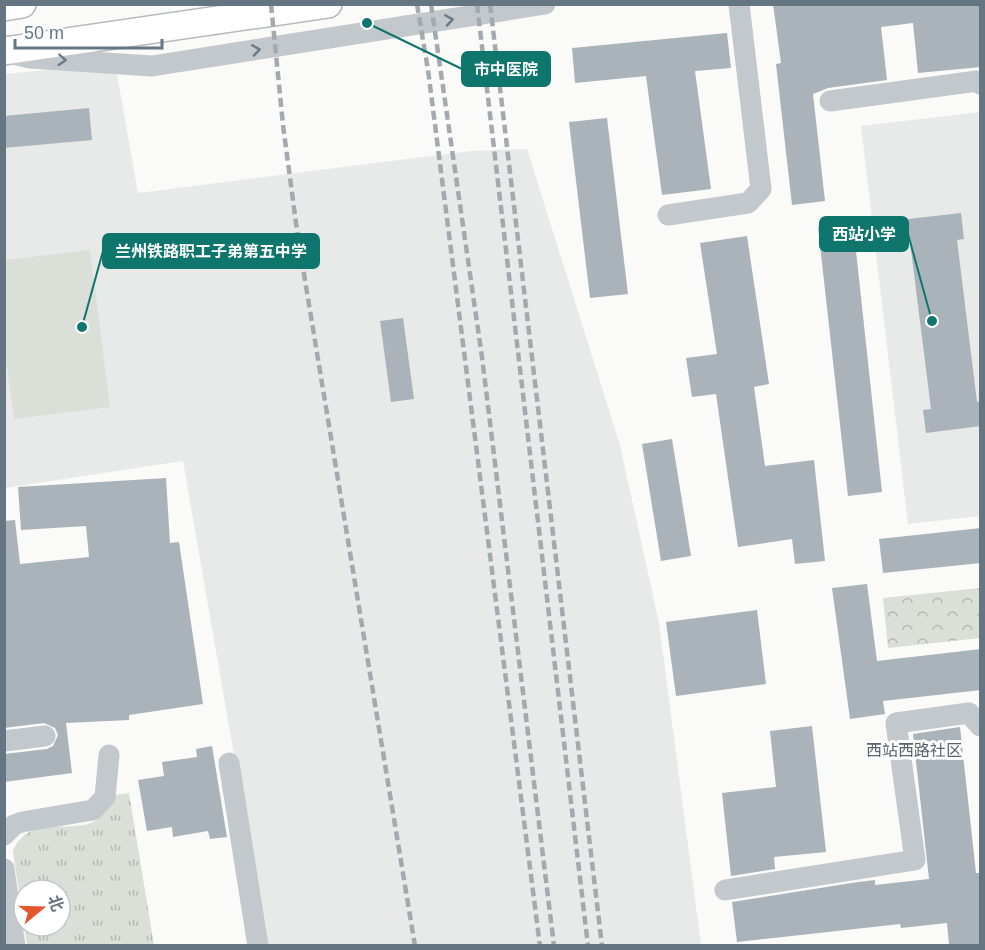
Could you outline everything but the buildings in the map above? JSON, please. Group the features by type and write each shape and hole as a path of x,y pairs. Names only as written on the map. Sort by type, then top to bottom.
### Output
{"main road":[{"path":"4,7 22,4"},
{"path":"4,51 328,4"}],"street":[{"path":"4,51 30,58 152,66 545,4"},
{"path":"668,215 748,203 761,189 739,4"},
{"path":"830,101 977,81 981,84"},
{"path":"725,890 915,860 896,723 969,713 981,726"},
{"path":"4,741 45,736"},
{"path":"4,835 14,825 22,822 93,810 105,797 109,755"},
{"path":"229,763 258,945"},
{"path":"4,869 15,945"}],"shaded area":[{"path":"115,63 138,193 471,151 527,149 620,445 659,623 701,945 267,945 183,461 5,488 5,74"},
{"path":"980,112 980,516 908,524 861,126"}],"green space":[{"path":"90,250 110,407 14,419 4,347 5,260"},
{"path":"980,588 980,638 888,648 883,598"},
{"path":"129,793 154,945 27,945 26,938 72,938 72,878 17,878 13,852 19,841 26,834 36,830 91,823 108,807 115,795"}],"railway":[{"path":"271,4 283,125 298,238 415,946"},
{"path":"417,4 428,70 540,946"},
{"path":"431,4 482,357 554,946"},
{"path":"477,4 588,946"},
{"path":"490,4 602,946"}],"place":[{"name":"市中医院","path":"367,23"},
{"name":"西站小学","path":"932,321"},
{"name":"兰州铁路职工子弟第五中学","path":"82,327"}],"district":[{"name":"西站西路社区","path":"914,750"}]}
